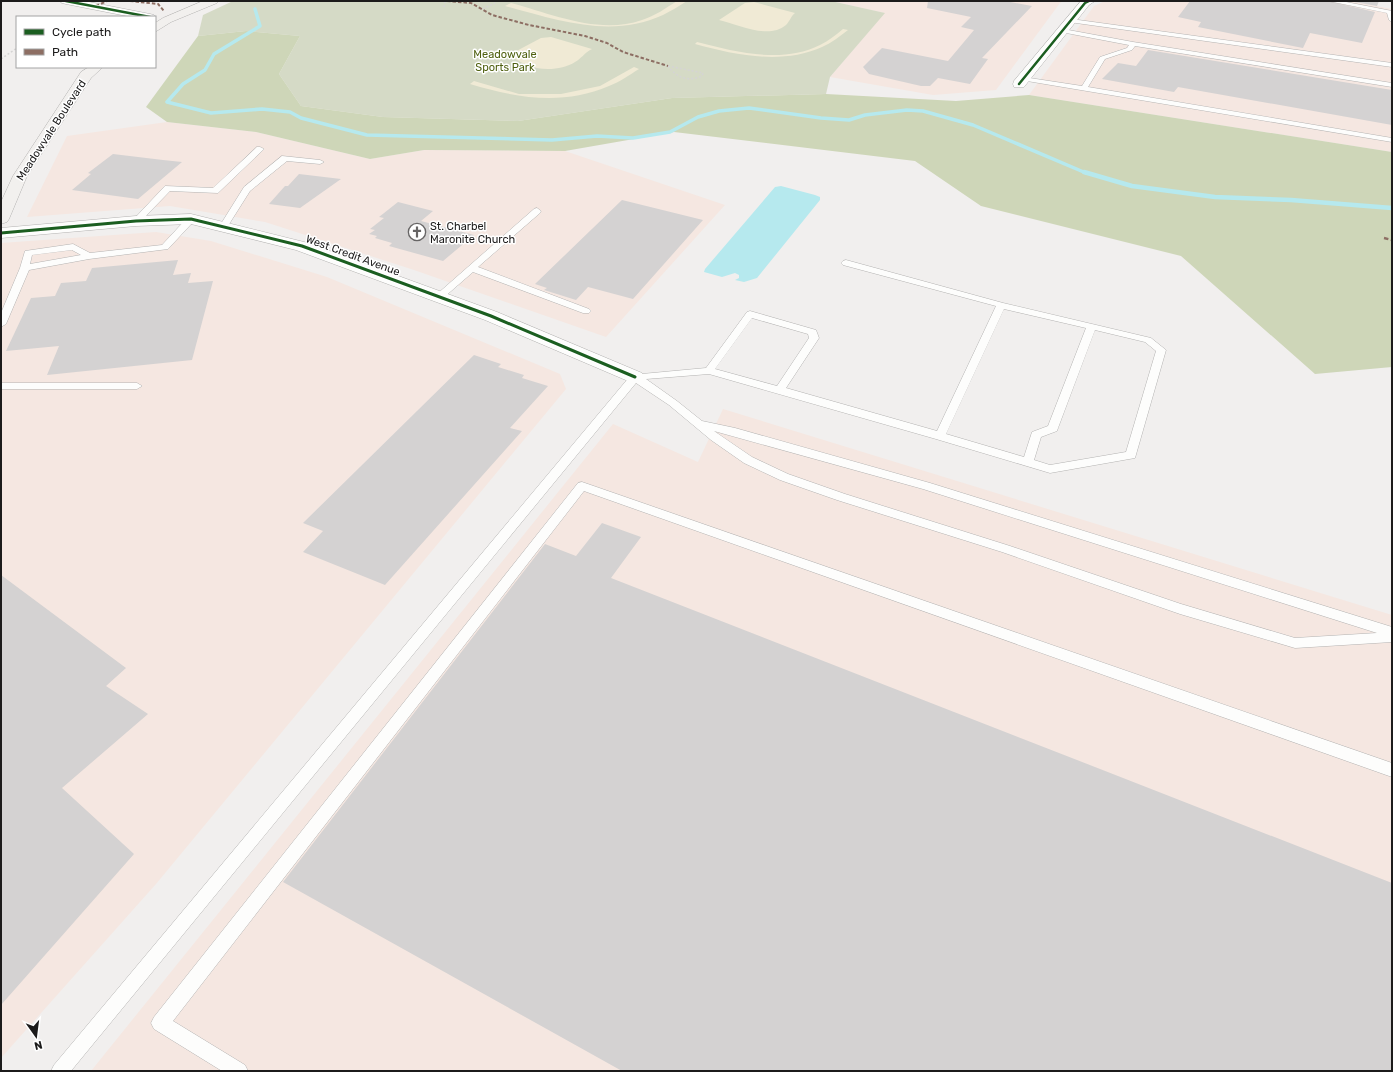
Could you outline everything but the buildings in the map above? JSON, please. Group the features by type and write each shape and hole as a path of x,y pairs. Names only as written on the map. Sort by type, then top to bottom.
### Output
{"main road":[{"path":"161,19 213,1"},
{"name":"Meadowvale Boulevard","path":"1,219 20,176 86,75 96,68"}],"street":[{"path":"66,1 145,16"},
{"path":"1021,82 1085,3 1089,1"},
{"name":"West Credit Avenue","path":"1,233 136,221 191,219 302,246 491,316 635,377"}],"lane":[{"path":"1331,1 1390,12 1392,20"},
{"path":"1071,21 1392,65"},
{"path":"1063,31 1133,44 1392,85"},
{"path":"1084,88 1102,58 1130,49 1133,44"},
{"path":"1021,82 1084,88 1392,140"},
{"path":"136,221 168,188 215,191 260,149"},
{"path":"224,227 247,189 285,158 320,162"},
{"path":"439,297 537,211"},
{"path":"25,268 89,256 165,247 191,219"},
{"path":"1,324 25,268 28,253 73,247 89,256"},
{"path":"60,1071 635,377 709,371 780,390 1050,469 1131,455 1161,350 1148,340 1001,305 846,263"},
{"path":"472,268 586,311"},
{"path":"940,436 1001,305"},
{"path":"709,371 750,314 813,332 814,338 780,390"},
{"path":"1028,463 1036,435 1053,428 1092,326"},
{"path":"635,377 673,403 748,460 784,477 841,497 1006,550 1180,610 1295,643 1392,637"},
{"path":"1,386 60,388 137,386"},
{"path":"698,423 926,486 1392,632"},
{"path":"239,1071 160,1023 582,486 1392,770"}],"path":[{"path":"444,7 445,1"},
{"path":"483,9 495,3"},
{"path":"1,59 16,49"},
{"path":"668,66 703,73 702,76 696,79 684,79 672,71 668,66"}],"shaded area":[{"path":"831,1 1063,1 996,90 933,95 830,77 884,13"},
{"path":"1105,1 1350,1 1392,9 1392,152 1029,95 1094,6"},
{"path":"167,122 256,132 370,159 424,150 565,151 725,205 606,337 414,270 265,222 170,206 27,217 67,136"},
{"path":"156,232 211,241 327,277 560,374 566,389 156,884 1,1058 1,243"},
{"path":"723,409 1392,615 1392,1071 91,1071 613,424 698,462"}],"green space":[{"name":"Meadowvale Sports Park","path":"233,1 831,1 885,13 830,77 826,94 672,98 518,121 383,117 301,106 279,74 300,36 246,31 198,36 203,15"},
{"path":"246,31 300,36 279,74 301,106 383,117 518,121 672,98 826,94 956,101 1029,95 1392,152 1392,367 1315,374 1181,256 981,206 915,161 674,132 565,151 424,150 370,159 256,132 167,122 146,107 198,36"}],"sand":[{"path":"677,1 687,1 663,15 643,22 624,26 584,25 544,17 505,6 511,3 576,21 609,25 626,24 642,20 660,12"},
{"path":"754,2 795,13 786,25 779,29 770,31 752,30 719,20 745,3"},
{"path":"843,29 848,30 835,40 822,47 791,56 775,57 742,55 695,44 697,42 759,54 790,54 805,51 820,45"},
{"path":"551,37 592,49 570,65 553,69 535,68 507,56 541,38"},
{"path":"634,67 639,69 609,86 574,96 557,98 522,96 470,84 474,81 519,94 561,94 600,86"}],"water":[{"path":"781,186 815,195 820,197 820,200 757,278 744,282 735,280 739,278 739,275 735,273 722,277 704,272 775,187"}],"waterway":[{"path":"255,9 260,26 214,54 205,70 183,84 167,102 211,113 262,109 290,112 301,118 367,135 552,140 597,136 633,138 670,132 698,117 719,111 749,108 821,118 849,120 865,115 907,110 923,111 973,125 1086,173"},
{"path":"1084,172 1132,186 1215,197 1291,200 1392,208"}],"marked path":[{"path":"96,6 107,1"},
{"path":"130,1 158,4 164,11"},
{"path":"447,1 471,3 492,15 529,25 585,36 607,43 623,52 668,66"},
{"path":"1384,238 1392,240"}],"cycle path":[{"path":"66,1 145,16"},
{"path":"1019,84 1085,3 1089,1"},
{"path":"1,233 136,221 191,219 302,246 491,316 635,377"}],"place":[{"name":"St. Charbel Maronite Church","path":"417,232"}]}
